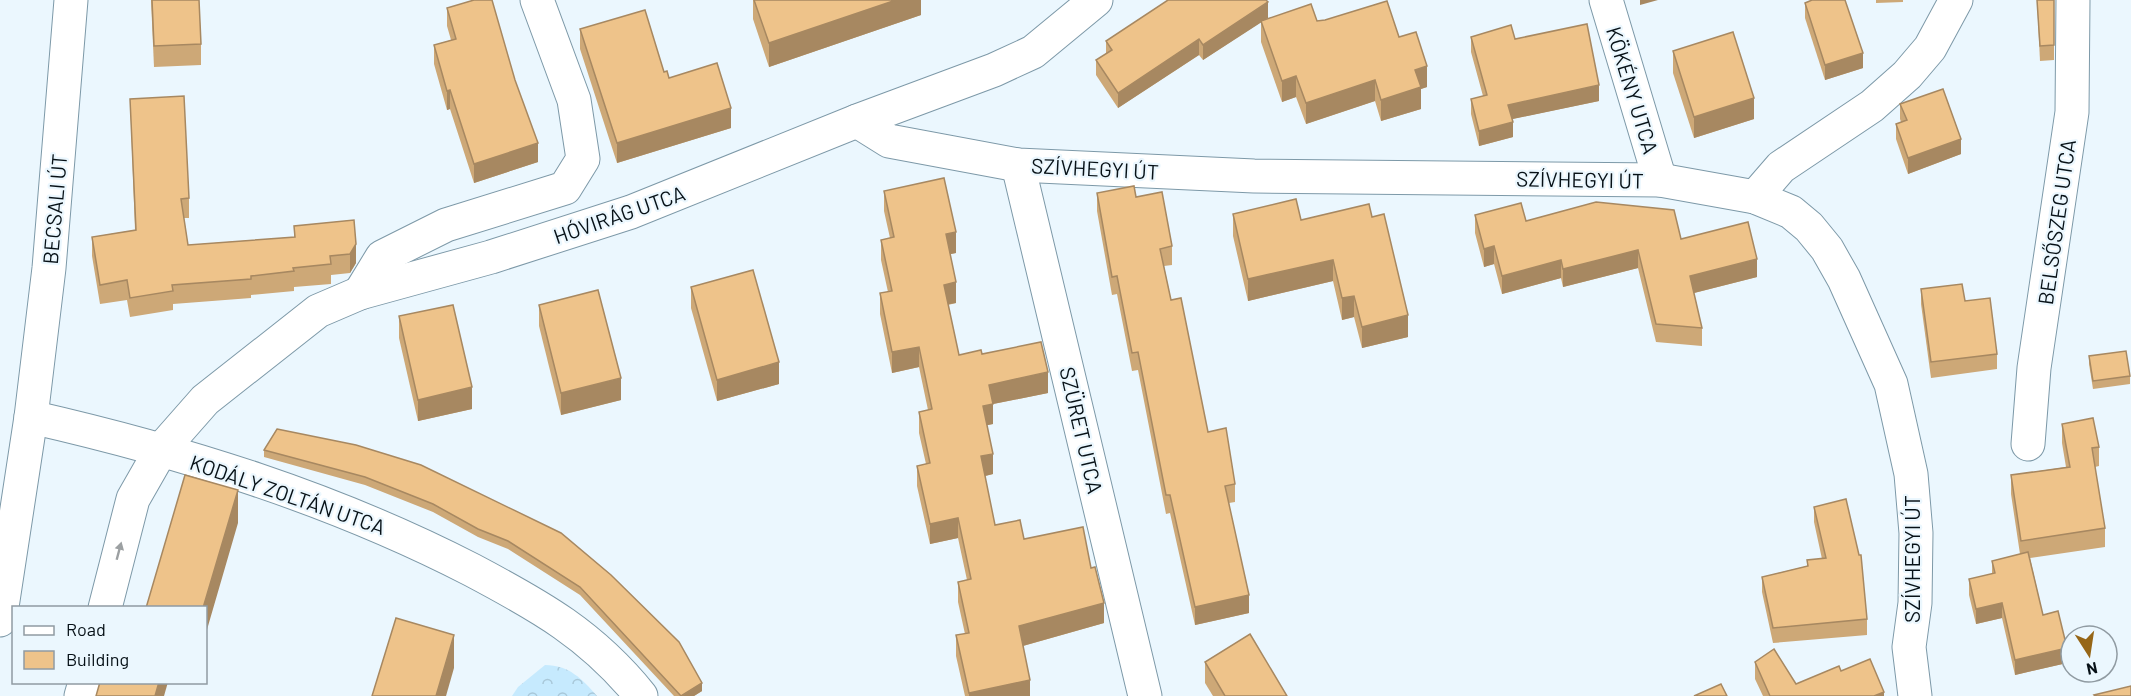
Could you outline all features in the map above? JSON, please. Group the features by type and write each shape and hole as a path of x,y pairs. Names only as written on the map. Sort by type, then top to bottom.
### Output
{"street":[{"name":"BECSALI ÚT","path":"0,620 31,417 49,268 71,0"},
{"path":"360,293 382,257 446,225 565,188 583,159 574,100 537,0"},
{"name":"HÓVIRÁG UTCA","path":"106,606 133,499 161,450 205,400 318,311 360,293 491,257 631,212 857,121 994,70 1034,52 1096,0"},
{"name":"KÖKÉNY UTCA","path":"1606,0 1660,180"},
{"path":"1755,197 1780,167 1872,106 1907,75 1930,48 1956,0"},
{"name":"BELSŐSZEG UTCA","path":"2028,444 2034,368 2072,112 2073,0"},
{"name":"SZÍVHEGYI ÚT","path":"857,121 889,141 1018,165 1254,176 1660,180 1755,197 1791,212 1827,249 1844,279 1890,384 1911,474 1915,521 1915,603 1909,646 1915,696"},
{"name":"SZÜRET UTCA","path":"1018,165 1145,696"},
{"name":"KODÁLY ZOLTÁN UTCA","path":"31,417 161,450 313,498 430,548 556,617 592,643 641,696"}],"green space":[{"path":"545,665 568,670 597,696 512,696 518,687"}],"building":[{"path":"152,0 199,0 201,44 154,46"},
{"path":"474,0 492,0 515,80 538,143 474,164 450,90 447,91 434,45 456,39 447,8"},
{"path":"754,0 896,0 769,43"},
{"path":"1168,0 1266,0 1268,2 1203,45 1199,39 1118,93 1096,60 1112,50 1106,41"},
{"path":"1812,0 1845,0 1863,53 1825,65 1805,3"},
{"path":"2037,0 2054,0 2054,45 2040,46"},
{"path":"1387,1 1399,37 1416,32 1427,66 1415,70 1421,87 1381,100 1375,80 1306,103 1296,76 1282,81 1261,21 1311,4 1317,21 1325,20"},
{"path":"645,10 664,72 667,71 669,78 717,63 731,108 617,143 580,29"},
{"path":"1587,24 1599,85 1508,105 1513,122 1479,131 1471,99 1487,95 1471,37 1511,25 1515,39"},
{"path":"1733,32 1754,98 1694,117 1673,51"},
{"path":"1943,89 1961,139 1908,158 1896,124 1907,120 1900,104"},
{"path":"184,96 189,198 181,199 188,245 295,237 294,226 354,220 356,244 350,254 330,256 331,264 293,268 294,271 251,276 251,279 172,285 173,291 130,298 127,280 100,285 92,237 136,230 130,99"},
{"path":"944,178 956,232 946,234 956,282 944,285 959,355 981,350 982,354 1041,342 1048,372 989,385 993,404 983,406 993,454 981,456 995,525 1020,520 1024,539 1083,527 1091,568 1095,567 1104,603 1019,626 1030,680 969,693 956,635 969,633 958,582 971,579 958,518 930,524 917,466 930,463 919,412 932,409 919,347 892,352 880,293 892,291 881,240 894,237 884,191"},
{"path":"1134,186 1136,197 1162,192 1172,246 1160,249 1171,300 1181,298 1208,432 1226,428 1235,484 1225,486 1249,595 1195,607 1170,495 1166,495 1138,352 1132,353 1117,276 1112,277 1097,193"},
{"path":"1296,199 1301,220 1369,204 1372,217 1384,214 1408,315 1362,327 1354,296 1342,298 1333,260 1248,279 1233,214"},
{"path":"1596,202 1674,210 1681,239 1748,222 1757,259 1690,276 1702,328 1656,324 1638,250 1563,269 1561,260 1502,276 1494,246 1484,249 1475,215 1521,203 1526,221"},
{"path":"753,270 779,362 717,380 691,287"},
{"path":"1962,284 1965,301 1990,298 1997,354 1931,362 1921,289"},
{"path":"598,290 621,378 561,393 539,305"},
{"path":"453,305 472,387 418,400 399,316"},
{"path":"2126,351 2130,376 2093,381 2089,356"},
{"path":"2093,418 2099,447 2092,448 2105,528 2021,541 2011,475 2070,467 2062,424"},
{"path":"277,429 356,445 421,465 561,533 611,575 679,642 702,683 681,696 580,587 508,541 478,529 433,504 365,477 264,450"},
{"path":"185,475 238,490 204,606 147,606"},
{"path":"1846,499 1859,555 1861,555 1867,619 1773,628 1762,577 1808,566 1807,560 1826,558 1814,507"},
{"path":"2028,552 2043,615 2058,611 2061,624 2059,624 2059,650 2015,660 2002,603 1976,609 1969,579 1995,573 1992,561"},
{"path":"396,618 454,635 436,696 372,696"},
{"path":"1250,634 1287,696 1225,696 1205,662"},
{"path":"1774,649 1796,684 1839,666 1841,671 1870,659 1884,692 1874,696 1770,696 1755,662"},
{"path":"99,684 158,684 155,696 96,696"},
{"path":"1721,684 1727,696 1694,696"},
{"path":"2131,686 2131,696 2094,695"}]}
